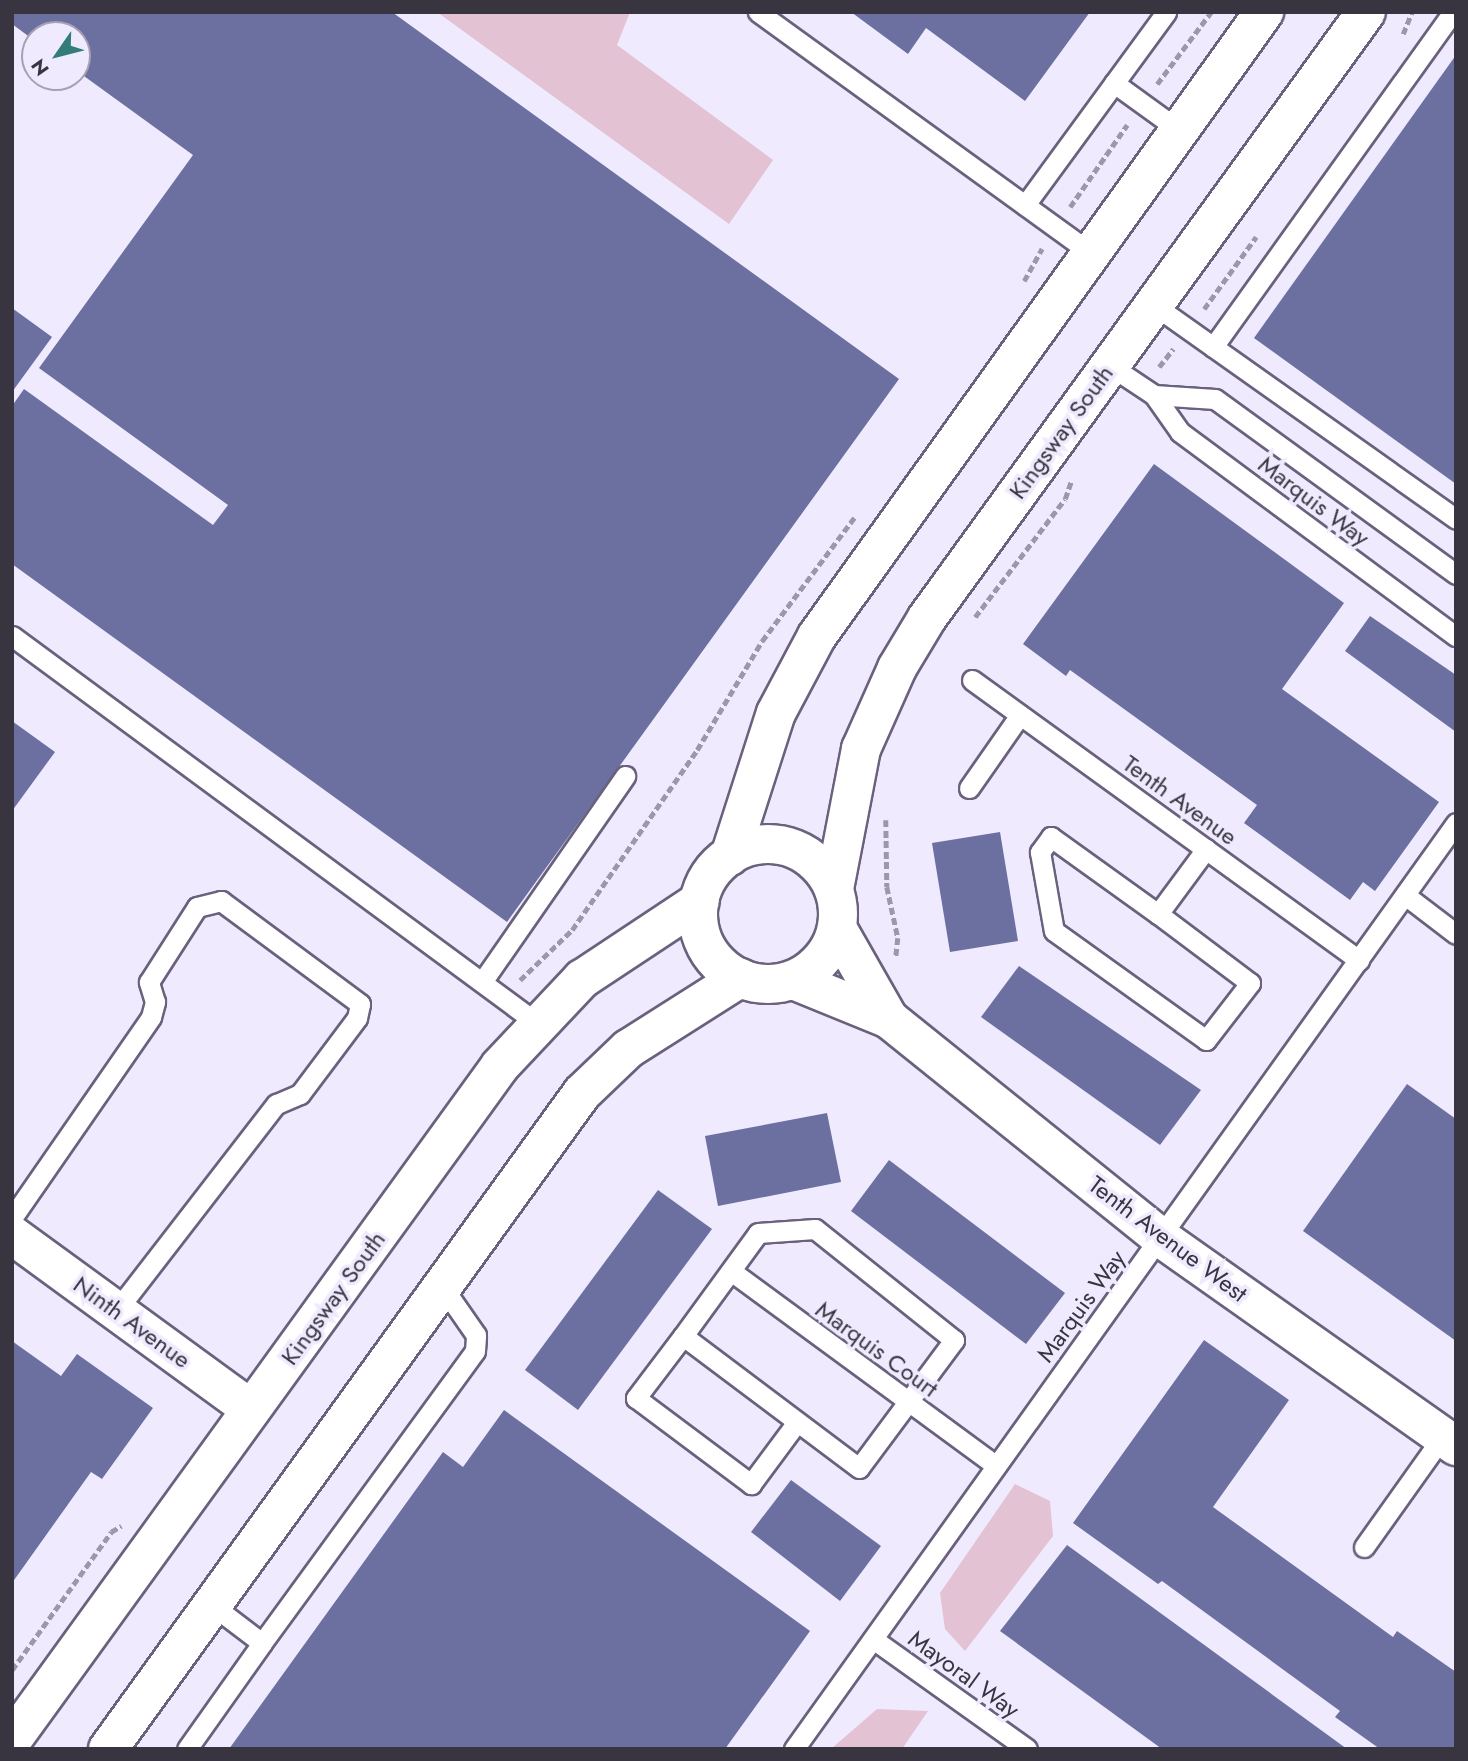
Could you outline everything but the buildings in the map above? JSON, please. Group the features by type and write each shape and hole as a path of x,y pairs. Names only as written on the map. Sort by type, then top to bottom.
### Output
{"street":[{"name":"Kingsway South","path":"17,1724 537,1023 604,962 700,901 711,876 730,856 776,713 817,636 1264,12"},
{"name":"Kingsway South","path":"837,929 834,889 861,749 897,668 1109,365 1366,12"},
{"path":"730,856 748,847 781,844 812,860 834,889"},
{"path":"700,901 698,919 706,946 740,978 759,983 793,979 821,959 837,929"},
{"name":"Tenth Avenue West","path":"837,929 889,1019"},
{"path":"108,1749 559,1121 602,1071 663,1025 740,978"},
{"name":"Tenth Avenue West","path":"793,979 889,1019 1161,1238 1449,1441"},
{"name":"Ninth Avenue","path":"12,1236 251,1409"}],"lane":[{"path":"758,12 1091,253"},
{"path":"1025,205 1166,12"},
{"path":"1213,347 1453,12"},
{"path":"1114,83 1179,130"},
{"path":"1154,304 1456,519"},
{"path":"1109,365 1154,395 1214,399 1456,574"},
{"name":"Marquis Way","path":"1154,395 1180,432 1456,636"},
{"path":"12,636 537,1023"},
{"name":"Tenth Avenue","path":"972,680 1359,960"},
{"path":"969,788 1020,715"},
{"path":"482,982 625,776"},
{"name":"Marquis Way","path":"793,1749 1456,823"},
{"path":"1051,837 1158,914 1251,983 1206,1040 1054,931 1040,852 1051,837"},
{"path":"1158,914 1206,849"},
{"path":"1405,895 1456,934"},
{"path":"12,1218 151,1017 155,1002 149,982 197,907 221,901 360,1004 357,1018 300,1094 276,1104 116,1311"},
{"path":"682,1336 859,1468 954,1339 815,1229 758,1233 636,1398 751,1484 797,1422"},
{"name":"Marquis Court","path":"731,1271 995,1465"},
{"path":"187,1749 475,1352 477,1335 442,1286"},
{"path":"1364,1547 1449,1441"},
{"path":"212,1605 262,1643"},
{"name":"Mayoral Way","path":"873,1639 1027,1749"}],"path":[{"path":"1022,284 1055,227 1211,12"},
{"path":"505,1000 535,961 572,930 696,750 762,641 862,508"},
{"path":"888,810 885,857 898,937 895,965"},
{"path":"12,1670 111,1532 129,1522"}],"shaded area":[{"path":"437,12 630,12 617,45 773,160 729,224"},
{"path":"1015,1484 1050,1501 1053,1536 965,1651 945,1629 940,1593"},
{"path":"877,1709 928,1711 902,1749 831,1749"}]}
